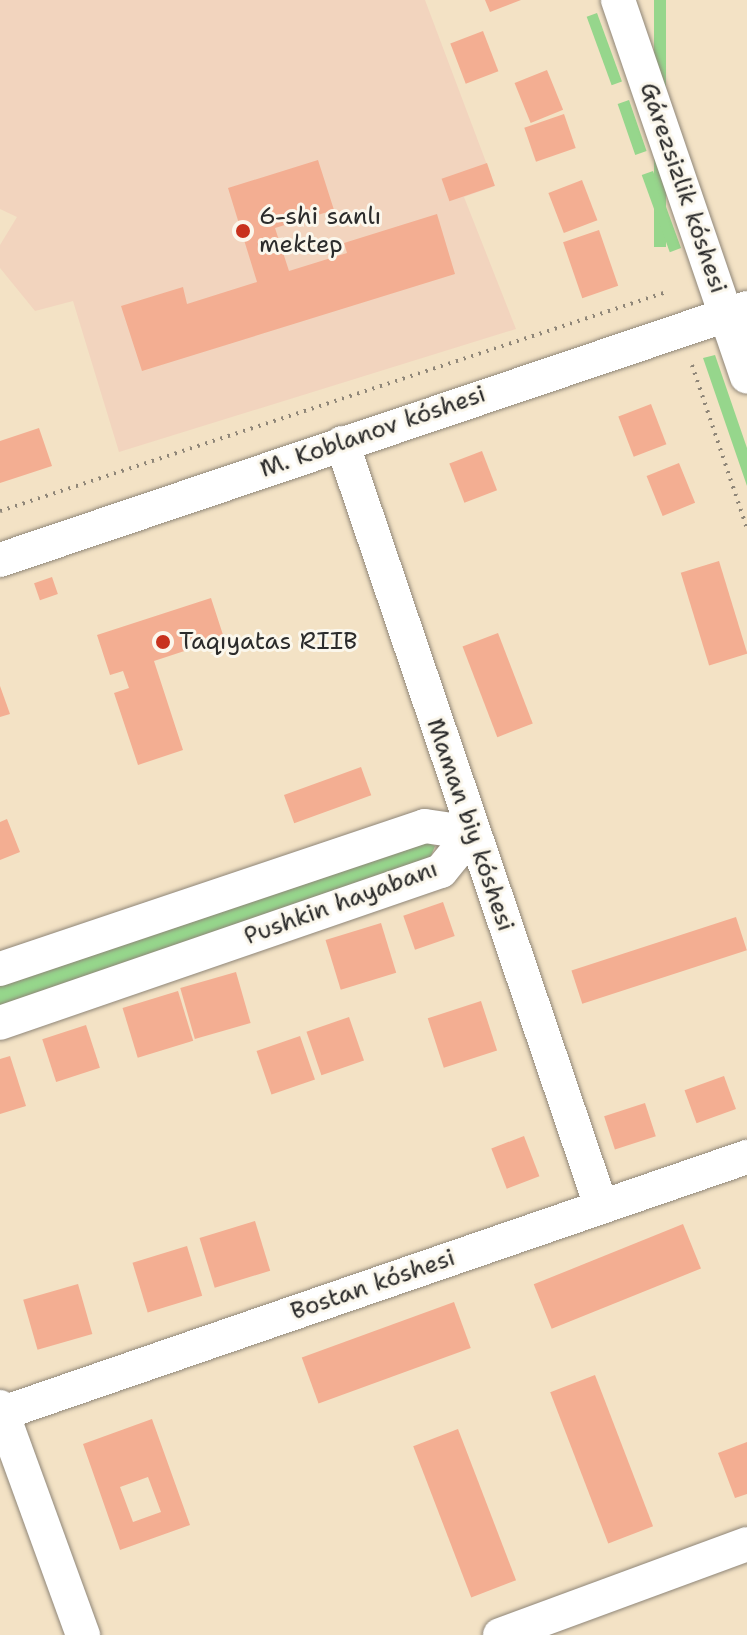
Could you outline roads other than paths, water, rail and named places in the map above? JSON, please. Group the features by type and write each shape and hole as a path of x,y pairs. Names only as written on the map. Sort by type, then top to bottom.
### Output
{"street":[{"name":"Gárezsizlik kóshesi","path":"618,0 736,311 747,377"},
{"name":"M. Koblanov kóshesi","path":"0,560 736,311"},
{"name":"Maman biy kóshesi","path":"342,443 601,1206"},
{"name":"Pushkin hayabanı","path":"0,969 425,826 472,833"},
{"name":"Pushkin hayabanı","path":"0,1023 441,871 472,833"},
{"name":"Bostan kóshesi","path":"1,1412 747,1157"},
{"path":"1,1412 83,1635"},
{"path":"500,1635 747,1544"}],"place":[{"name":"6-shi sanlı mektep","path":"243,231"},
{"name":"Taqıyatas RIIB","path":"163,642"}]}
